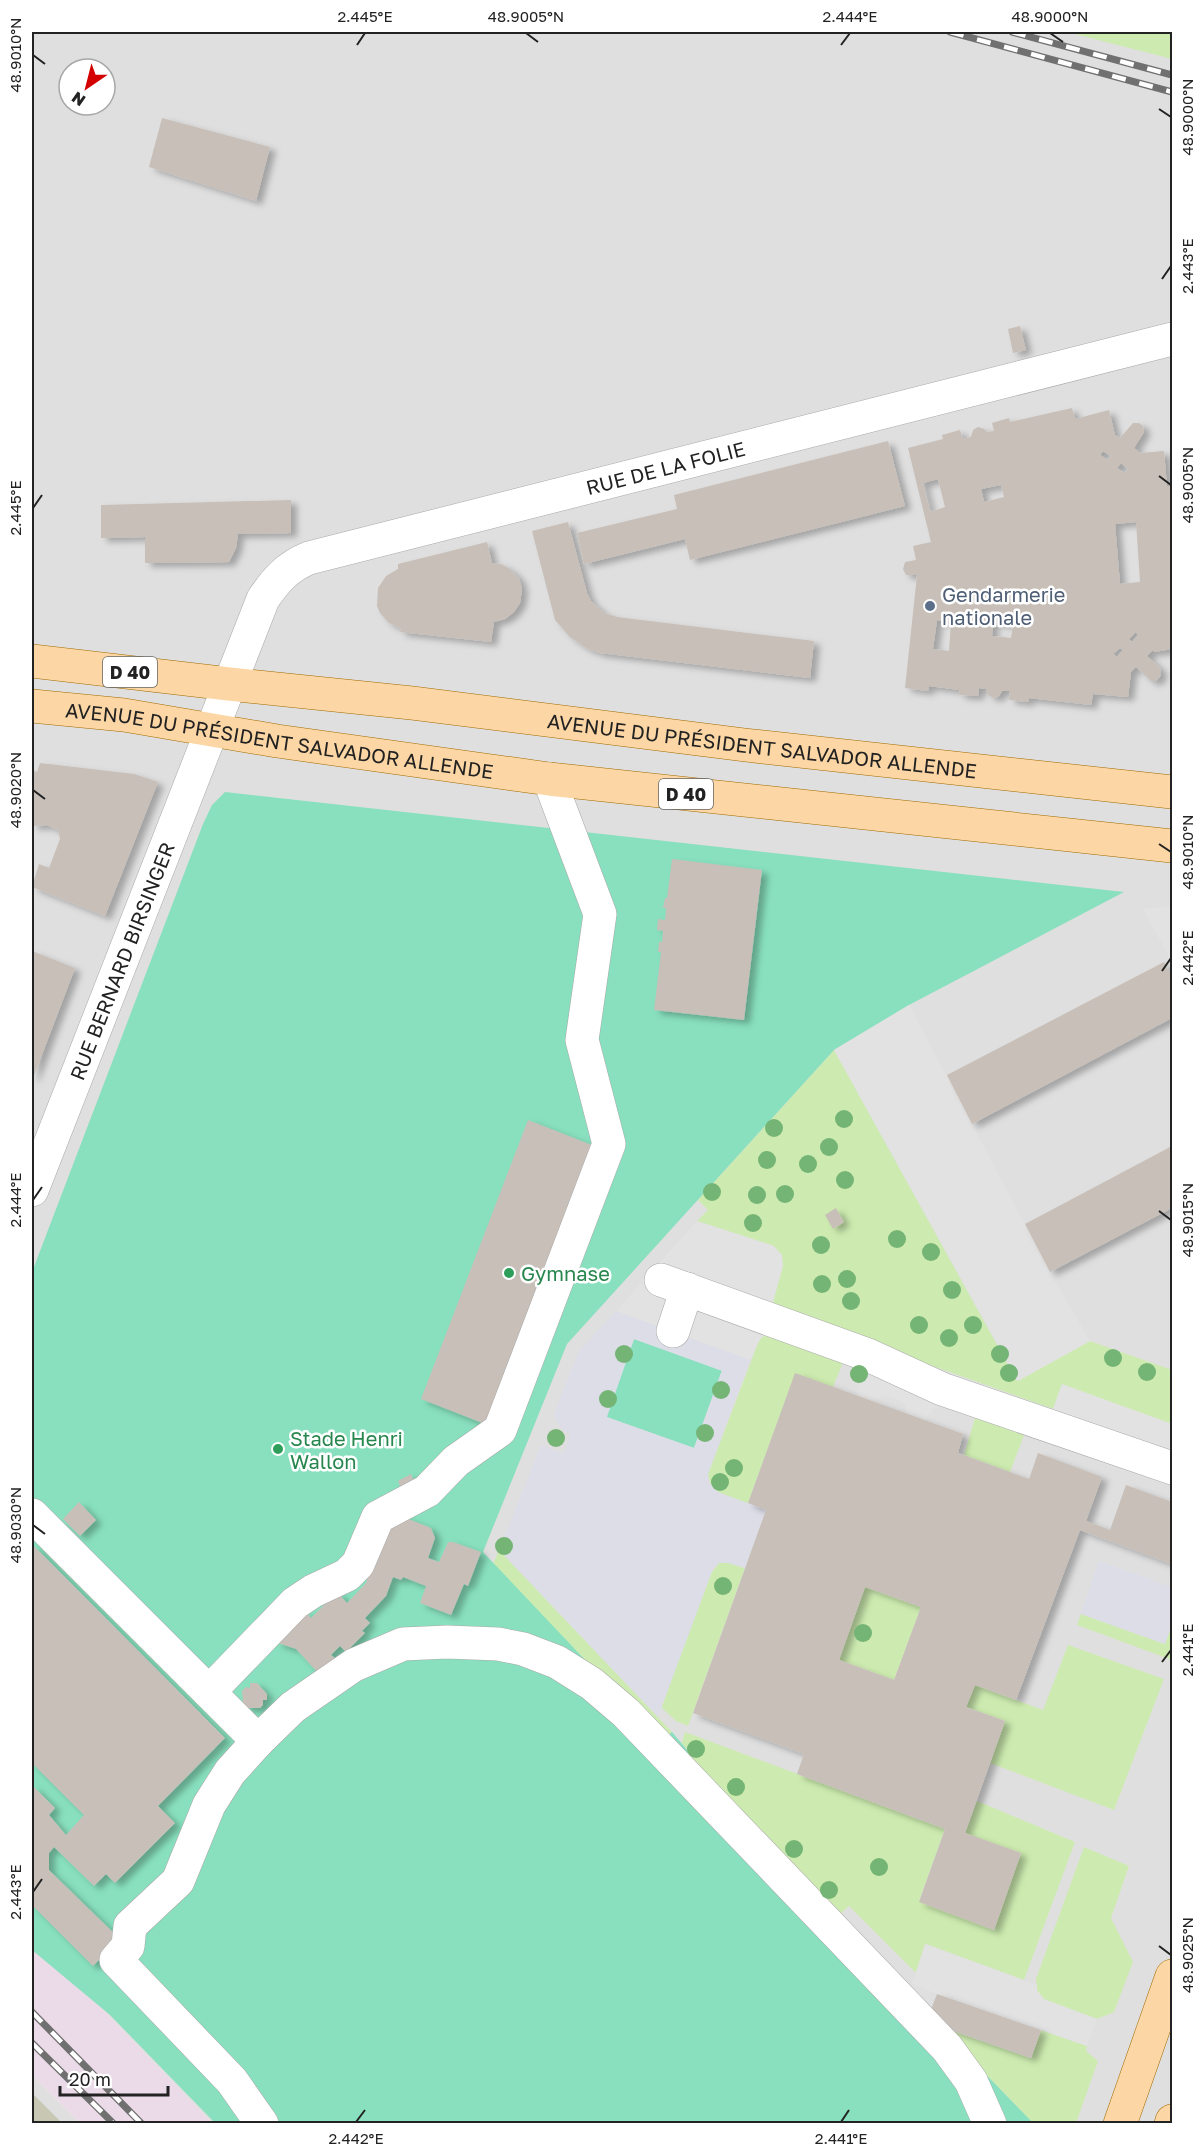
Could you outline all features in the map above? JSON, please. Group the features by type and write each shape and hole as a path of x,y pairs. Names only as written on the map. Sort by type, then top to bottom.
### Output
{"main road":[{"name":"AVENUE DU PRÉSIDENT SALVADOR ALLENDE","path":"32,661 411,703 745,745 1173,792"},
{"name":"AVENUE DU PRÉSIDENT SALVADOR ALLENDE","path":"32,706 124,715 211,730 549,779 1173,846"},
{"path":"1120,2124 1173,1976"}],"street":[{"name":"RUE DE LA FOLIE","path":"211,730 263,599 283,573 309,558 1166,341"},
{"name":"RUE BERNARD BIRSINGER","path":"32,1190 211,730"},
{"path":"209,1692 295,1603 313,1591 347,1575 358,1564 378,1517 427,1491 456,1461 500,1430 609,1144 582,1040 600,914 549,779"},
{"path":"673,1331 674,1284 868,1355 942,1389 1173,1468"},
{"path":"32,1515 258,1741"},
{"path":"262,2124 232,2081 116,1960 128,1946 130,1926 178,1881 209,1805 230,1772 293,1707 354,1665 403,1644 447,1642 498,1644 523,1649 557,1662 592,1684 626,1713 947,2048 971,2081 990,2124"}],"shaded area":[{"path":"32,32 1172,32 1172,2123 212,2123 32,1936"},
{"path":"1172,906 1172,962 1143,909"},
{"path":"909,1005 1050,1272 1090,1341 1018,1381 834,1050"},
{"path":"697,1221 774,1246 782,1255 783,1266 771,1309 1053,1409 1062,1384 1172,1424 1172,1487 945,1407 939,1406 933,1409 925,1420 906,1414 906,1406 899,1400 883,1395 872,1401 856,1395 864,1372 863,1365 773,1333 762,1337 750,1360 616,1311"},
{"path":"616,1311 750,1360 708,1474 709,1483 715,1491 766,1510 745,1568 719,1563 713,1569 658,1717 499,1550 541,1445 563,1454 570,1436 557,1423 554,1414 579,1351","holes":["634,1339 722,1371 694,1448 607,1417"]},
{"path":"1099,1561 1172,1587 1172,1624 1165,1644 1081,1614"},
{"path":"32,1936 212,2123 80,2123 32,2075"},
{"path":"925,1944 1037,1985 1037,1990 1044,1999 1097,2019 1087,2046 1041,2030 1031,2058 945,2028 930,2012 937,1994 912,1984"},
{"path":"32,2075 80,2123 32,2123"},
{"path":"32,2093 62,2123 32,2123"}],"green space":[{"path":"1067,32 1172,32 1172,59"},
{"name":"Stade Henri Wallon","path":"225,792 1124,892 909,1005 834,1050 567,1344 483,1552 662,1741 672,1732 689,1752 681,1760 1033,2123 215,2123 110,2015 32,1950 32,1272 203,824 212,805"},
{"path":"834,1050 1017,1381 1090,1341 1172,1370 1172,1424 1062,1385 1053,1409 771,1309 783,1266 774,1246 697,1221 708,1210 698,1200"},
{"path":"773,1333 845,1357 833,1387 795,1374 748,1503 717,1491 708,1474 758,1343 762,1337"},
{"path":"634,1339 722,1370 694,1448 606,1417"},
{"path":"975,1418 1024,1435 1010,1472 964,1455"},
{"path":"499,1550 672,1732 663,1741 493,1564"},
{"path":"719,1563 745,1568 688,1726 676,1721 661,1707 709,1576"},
{"path":"865,1587 921,1607 894,1680 839,1660"},
{"path":"1081,1614 1165,1644 1172,1624 1172,1660 1077,1625"},
{"path":"1068,1645 1164,1679 1114,1810 990,1763 1005,1721 966,1707 975,1685 1043,1710"},
{"path":"685,1732 945,1829 919,1901 994,1930 1021,1853 965,1833 977,1801 1075,1842 1024,1980 926,1944 916,1973 849,1906 836,1918 681,1760 689,1752 682,1743"},
{"path":"1084,1847 1129,1866 1111,1918 1133,1962 1114,2012 1097,2019 1043,1999 1037,1990 1036,1979"},
{"path":"945,2028 1031,2058 1041,2030 1087,2046 1086,2051 1098,2061 1076,2123 1033,2123 943,2030"}],"building":[{"path":"162,118 270,147 256,201 149,167"},
{"path":"1020,326 1026,350 1013,353 1008,329"},
{"path":"1072,408 1075,419 1109,410 1115,435 1120,438 1133,423 1139,423 1143,426 1144,432 1134,448 1140,453 1164,451 1167,486 1172,486 1172,649 1154,652 1153,650 1147,656 1160,668 1161,675 1156,681 1151,681 1136,667 1131,672 1128,697 1093,694 1091,705 1029,698 1028,702 1009,700 1010,691 1002,691 994,698 988,695 986,689 979,688 978,696 959,695 960,690 929,686 928,691 905,688 917,575 906,575 903,569 905,562 916,560 913,546 931,542 908,448 943,439 942,435 960,430 963,439 971,437 973,430 978,427 987,432 994,431 992,423 1009,418 1010,422","holes":["1103,451 1111,456 1108,460 1100,455","1121,463 1128,469 1125,473 1117,468","938,479 945,507 930,512 923,483","1001,485 1004,497 984,502 981,489","1136,522 1140,582 1120,584 1115,524","937,620 951,622 949,651 933,649","993,622 1013,625 1011,638 992,636","1136,632 1138,635 1132,642 1129,639","1120,648 1123,650 1117,657 1113,654"]},
{"path":"888,441 905,506 690,560 685,539 584,564 577,533 677,509 674,495"},
{"path":"291,500 291,533 238,534 236,548 229,562 145,563 145,537 101,538 101,505"},
{"path":"568,522 587,593 591,601 604,613 617,617 814,641 810,678 600,653 586,648 570,637 555,620 532,531"},
{"path":"487,542 492,563 501,564 510,569 519,578 522,589 520,603 514,612 505,619 494,622 491,642 400,632 401,628 389,623 380,613 377,606 378,588 386,576 398,569 398,564"},
{"path":"40,763 134,774 158,782 105,916 32,887 39,864 49,868 60,839 58,830 47,825 32,826 32,770 37,772"},
{"path":"672,859 762,870 744,1020 654,1010 661,952 658,952 659,942 662,942 663,931 657,930 658,919 665,920 666,908 663,908 665,898 667,898"},
{"path":"32,951 75,968 32,1081"},
{"path":"1164,962 1172,977 1172,1018 972,1124 947,1075"},
{"name":"Gymnase","path":"528,1120 597,1147 490,1426 421,1399"},
{"path":"1172,1146 1172,1208 1050,1272 1025,1224"},
{"path":"836,1208 844,1222 833,1229 825,1215"},
{"path":"795,1373 963,1434 958,1453 1029,1479 1038,1453 1102,1477 1086,1521 1110,1530 1126,1485 1172,1502 1172,1564 1080,1530 1016,1700 975,1685 966,1707 1005,1721 965,1833 1021,1853 994,1930 919,1902 945,1829 797,1774 804,1754 693,1713 766,1510 748,1503","holes":["865,1587 921,1607 894,1680 839,1660"]},
{"path":"411,1474 415,1484 402,1491 398,1481"},
{"path":"79,1502 96,1520 80,1536 63,1519"},
{"path":"401,1516 431,1528 435,1538 428,1558 439,1562 448,1542 481,1552 468,1586 464,1584 451,1615 420,1603 426,1586 403,1577 401,1580 393,1577 386,1596 365,1618 370,1623 362,1631 365,1633 346,1652 340,1646 331,1655 336,1659 320,1675 296,1649 275,1642 306,1612 311,1618 337,1592 347,1603 366,1583 381,1533"},
{"path":"32,1544 225,1738 158,1806 175,1823 115,1883 106,1874 94,1886 54,1847 49,1853 49,1870 120,1939 93,1966 32,1905 32,1785 55,1808 49,1815 66,1835 84,1815 32,1763"},
{"path":"250,1683 257,1683 267,1694 267,1700 263,1700 260,1708 247,1708 243,1703 242,1691 246,1687 250,1688"},
{"path":"937,1994 1041,2030 1031,2058 945,2028 930,2012"}],"railway":[{"path":"950,32 1172,92"},
{"path":"1012,32 1172,75"},
{"path":"32,2012 142,2124"},
{"path":"32,2043 114,2124"}],"place":[{"name":"Gendarmerie nationale","path":"930,606"},
{"name":"Gymnase","path":"509,1273"},
{"name":"Stade Henri Wallon","path":"278,1449"}]}
